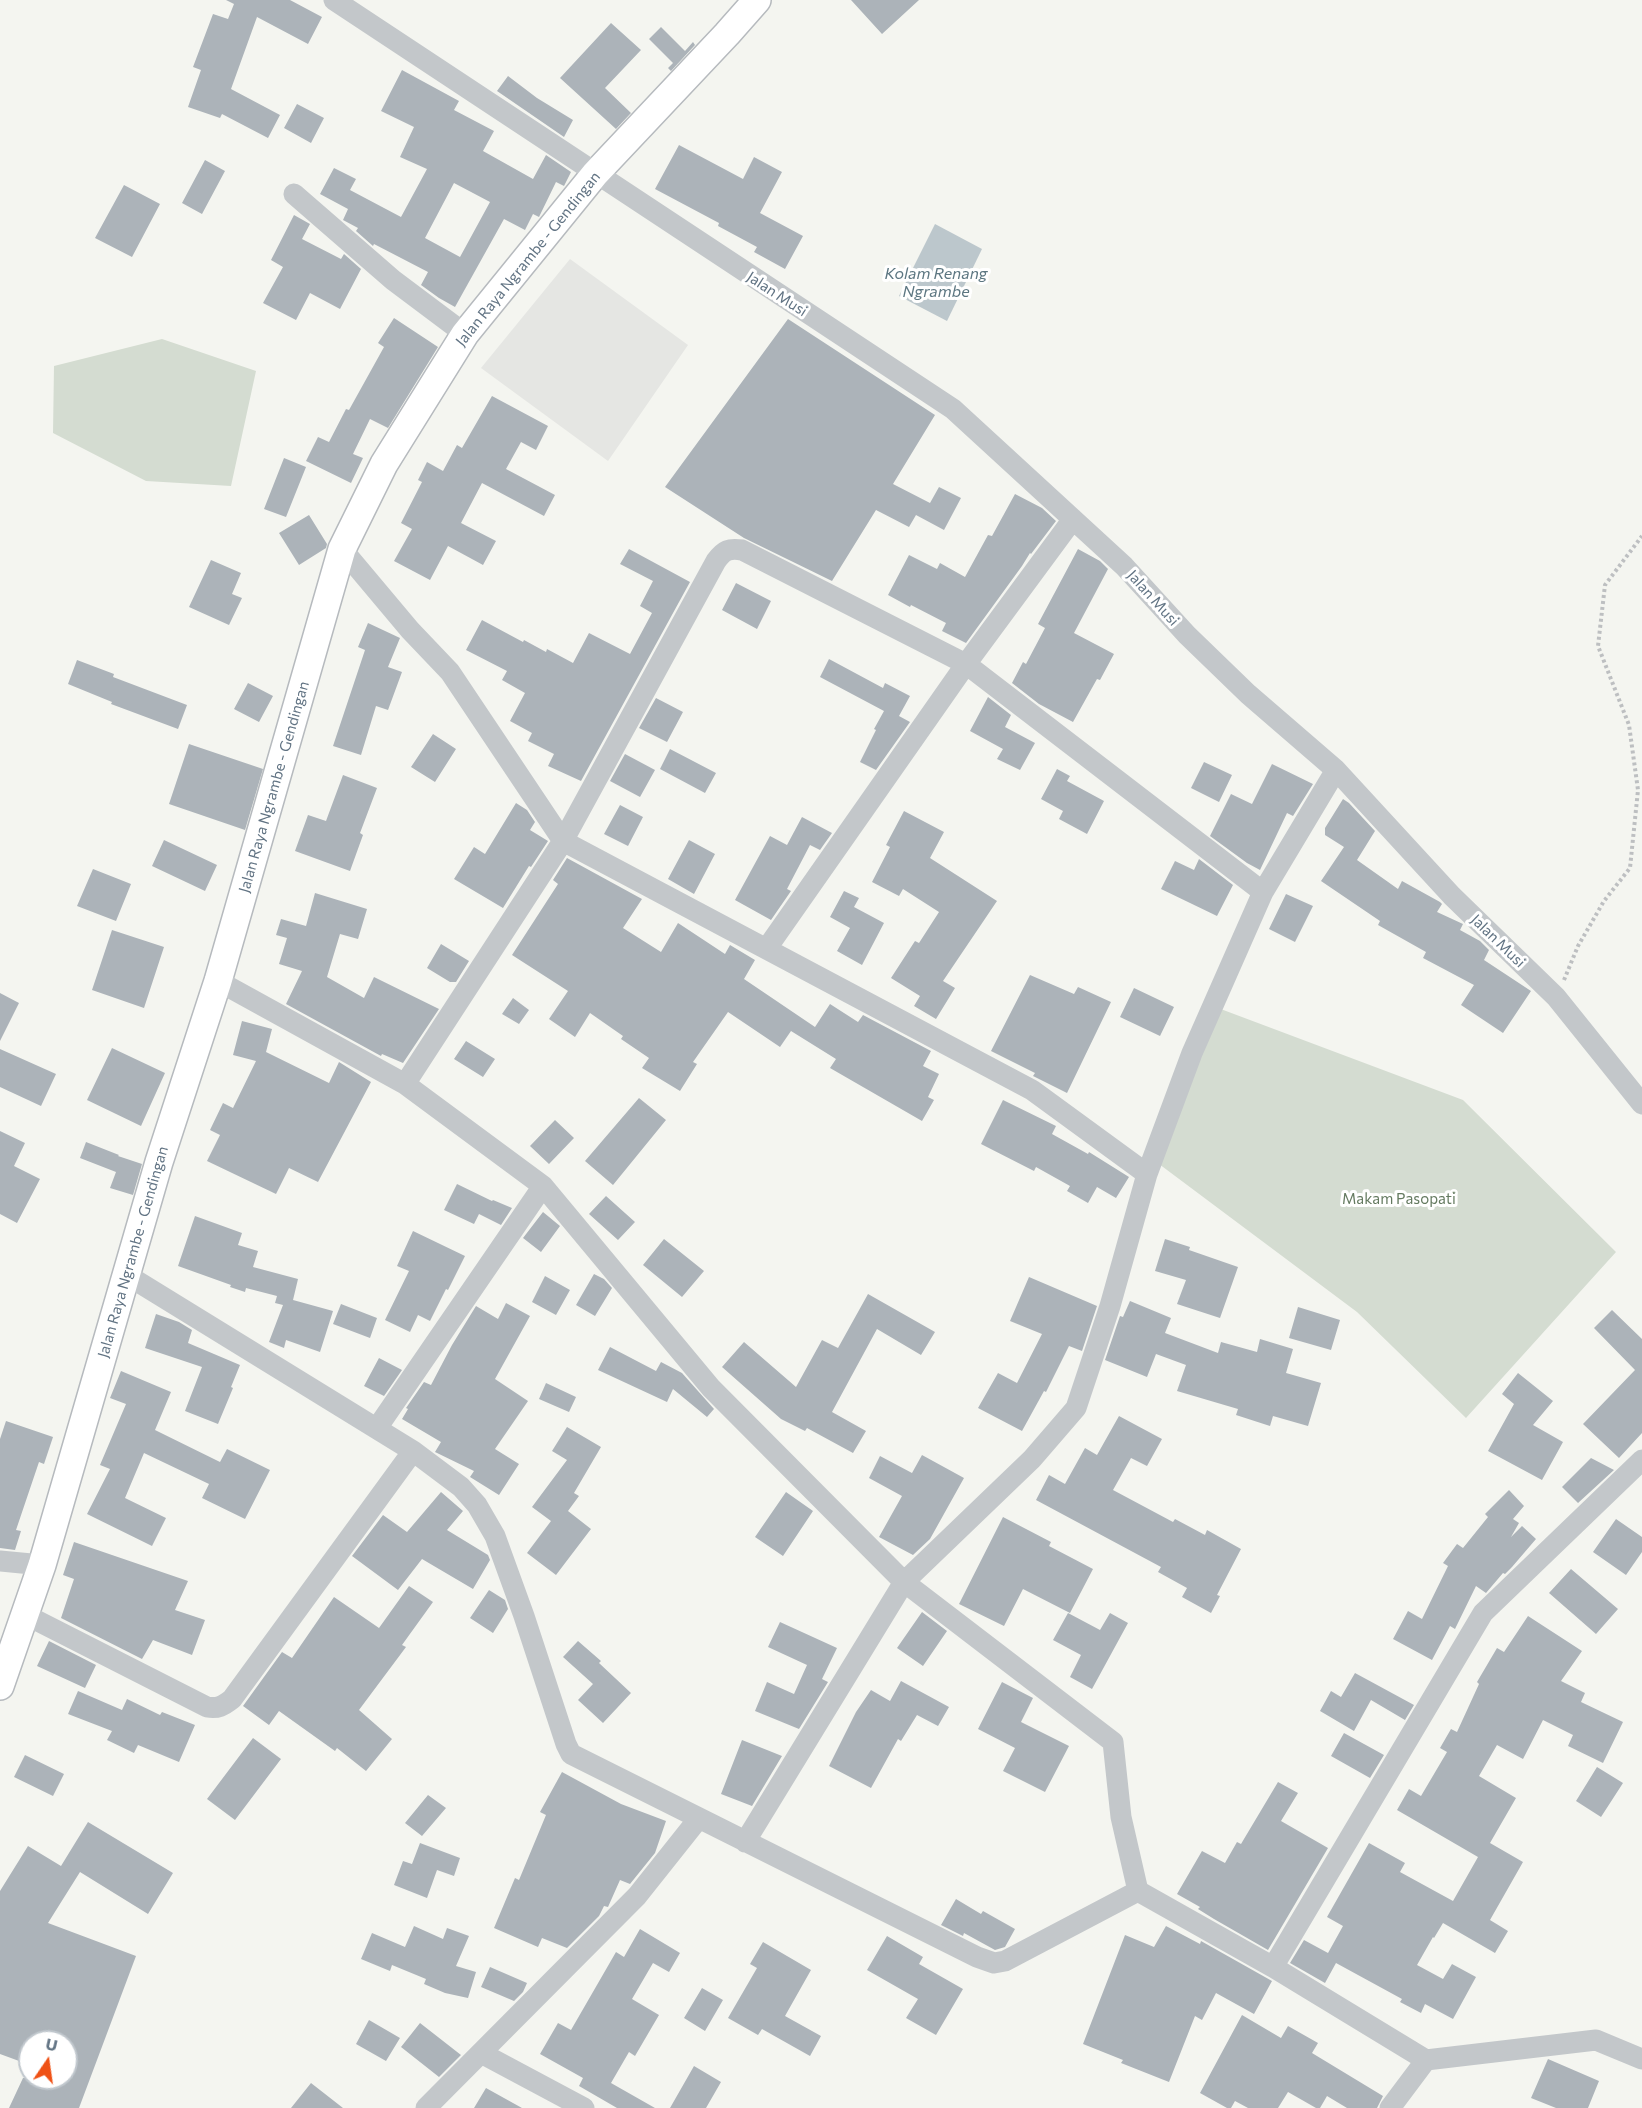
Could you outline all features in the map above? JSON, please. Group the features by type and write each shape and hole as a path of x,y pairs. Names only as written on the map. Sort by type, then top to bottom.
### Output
{"main road":[{"name":"Jalan Raya Ngrambe - Gendingan","path":"0,1686 42,1565 159,1162 218,981 342,549 384,464 465,334 595,174 757,0"}],"street":[{"name":"Jalan Musi","path":"334,0 953,409 1124,566 1187,635 1248,694 1336,770 1452,896 1556,997 1642,1104"},
{"path":"294,194 393,280 465,334"},
{"path":"767,948 966,664 1073,519"},
{"path":"405,1084 563,841 716,561 730,548 742,550 966,664 1263,892"},
{"path":"342,549 410,630 450,672 563,841 1032,1090 1147,1174"},
{"path":"745,1842 904,1581 1032,1459 1076,1408 1110,1306 1147,1174 1192,1053 1263,892 1336,770"},
{"path":"218,981 405,1084 543,1186 711,1388 904,1581 1113,1742 1121,1817 1138,1891 1273,1967 1426,2060 1596,2040 1642,2059"},
{"path":"377,1428 543,1186"},
{"path":"127,1275 377,1428 413,1451 461,1487 477,1505 495,1536 571,1754 977,1957 994,1963 1005,1961 1138,1891"},
{"path":"26,1615 207,1707 216,1709 232,1699 413,1451"},
{"path":"1273,1967 1483,1613 1642,1460"},
{"path":"0,1561 42,1565"},
{"path":"426,2108 637,1896 699,1818"},
{"path":"481,2053 584,2108"},
{"path":"1390,2108 1426,2060"}],"path":[{"path":"1556,997 1578,946 1599,910 1630,868 1638,790 1629,725 1598,646 1605,585 1642,536"}],"shaded area":[{"path":"570,259 688,345 608,461 481,368"}],"green space":[{"path":"162,339 256,371 231,486 146,481 53,433 54,366"},
{"name":"Makam Pasopati","path":"1218,1008 1463,1100 1616,1252 1466,1418 1357,1312 1159,1164"}],"water":[{"name":"Kolam Renang Ngrambe","path":"935,224 982,249 947,321 899,296"}],"building":[{"path":"226,0 290,0 322,17 308,44 257,17 231,89 280,115 268,138 222,114 220,118 188,107 201,70 193,67 213,14 228,19 234,4"},
{"path":"851,0 919,0 882,34"},
{"path":"611,23 641,50 605,88 631,113 616,129 560,78"},
{"path":"661,27 685,51 693,42 695,45 671,71 668,68 673,63 649,39"},
{"path":"402,70 459,101 454,110 494,131 483,151 533,179 546,155 571,172 564,186 556,182 539,217 533,214 525,230 504,219 455,307 421,285 428,272 374,244 373,246 356,231 358,228 343,220 348,209 320,194 334,168 356,179 350,190 401,217 427,169 400,157 414,127 381,111","holes":["454,183 490,202 460,257 425,238"]},
{"path":"508,76 537,98 573,120 564,137 497,91"},
{"path":"297,104 324,118 311,143 284,128"},
{"path":"679,145 743,179 754,157 782,172 760,213 803,236 785,269 754,252 757,247 718,226 719,223 655,189"},
{"path":"205,160 225,171 202,214 182,203"},
{"path":"124,185 160,204 132,257 95,238"},
{"path":"294,215 310,224 302,239 341,259 344,254 361,269 340,309 310,293 296,320 263,303 283,267 271,260"},
{"path":"394,318 438,347 388,428 370,419 353,454 363,458 351,483 306,461 318,437 329,442 346,409 349,410 384,347 378,343"},
{"path":"788,319 935,415 893,484 930,503 939,487 961,498 944,530 916,515 909,527 876,510 832,581 744,538 665,487"},
{"path":"492,396 548,426 536,450 521,442 506,469 555,495 544,516 482,483 461,523 496,541 483,565 448,546 430,580 394,561 412,529 401,523 422,482 418,480 427,462 443,471 457,445 462,448"},
{"path":"284,458 306,467 286,517 264,509"},
{"path":"1015,494 1042,508 1056,521 1030,553 966,643 942,631 946,623 888,595 909,555 937,569 940,563 965,577 988,535 992,536"},
{"path":"309,515 327,544 326,548 299,565 279,533"},
{"path":"629,549 690,582 581,781 548,766 554,754 528,741 532,733 510,721 525,693 502,680 507,671 466,650 482,620 523,642 524,640 546,652 547,649 573,663 589,633 630,654 652,613 640,606 653,581 620,564"},
{"path":"1078,549 1100,561 1108,569 1074,633 1114,654 1073,722 1039,704 1012,683 1023,662 1026,664 1045,628 1038,624"},
{"path":"211,560 241,573 232,594 242,598 229,625 189,607"},
{"path":"736,583 771,601 757,629 722,610"},
{"path":"368,623 400,638 388,667 402,672 388,710 376,706 361,755 333,746 365,650 358,647"},
{"path":"829,659 883,688 885,683 910,696 899,716 910,722 876,770 860,762 884,711 820,677"},
{"path":"77,660 114,674 113,677 187,705 178,729 111,704 112,702 68,684"},
{"path":"248,683 273,696 259,722 234,709"},
{"path":"988,697 1011,715 1005,727 1035,743 1020,770 997,759 1003,749 970,731"},
{"path":"656,698 683,712 667,742 639,728"},
{"path":"433,734 456,749 435,782 411,767"},
{"path":"189,744 263,769 245,830 169,804"},
{"path":"670,749 716,773 705,793 660,769"},
{"path":"625,754 655,770 640,797 610,781"},
{"path":"1204,762 1232,775 1219,802 1191,788"},
{"path":"1272,764 1313,784 1293,816 1287,813 1260,870 1210,836 1231,794 1252,804"},
{"path":"1057,769 1070,776 1067,781 1104,801 1087,834 1059,819 1063,811 1041,799"},
{"path":"343,775 377,788 360,833 363,835 350,871 295,851 308,815 326,821"},
{"path":"1343,799 1375,831 1357,860 1398,889 1402,881 1440,902 1442,904 1437,912 1463,924 1460,930 1480,941 1489,950 1484,960 1531,991 1503,1033 1461,1005 1474,985 1423,958 1426,952 1378,925 1380,921 1321,881 1344,847 1325,835 1325,828"},
{"path":"516,803 527,810 535,822 530,830 548,841 531,867 529,866 503,908 454,879 474,847 485,854"},
{"path":"620,805 643,817 628,846 604,834"},
{"path":"904,811 944,832 930,858 997,901 943,981 955,988 936,1019 914,1006 920,996 891,978 915,941 919,943 939,912 903,889 899,896 872,882 890,847 886,845"},
{"path":"802,817 832,833 820,850 810,845 787,889 791,891 771,920 735,900 770,836 787,845"},
{"path":"164,840 217,865 205,891 152,866"},
{"path":"689,840 715,854 694,894 668,879"},
{"path":"567,858 642,899 623,928 661,952 678,923 725,954 730,945 755,960 744,979 815,1027 830,1004 858,1022 863,1015 931,1051 923,1066 939,1074 928,1097 934,1100 922,1121 830,1068 836,1059 791,1031 780,1047 728,1012 693,1062 697,1064 680,1091 642,1068 649,1058 621,1039 623,1036 590,1013 575,1037 549,1019 568,991 512,955 558,884 553,880"},
{"path":"1199,859 1233,885 1217,916 1161,889 1175,861 1194,870"},
{"path":"93,869 131,884 116,921 77,906"},
{"path":"844,891 859,898 854,907 884,923 862,965 837,951 850,928 830,917"},
{"path":"315,893 367,909 358,939 340,934 327,977 364,998 374,977 439,1009 403,1063 382,1054 381,1056 286,1004 302,971 279,964 287,938 276,935 281,919 306,926"},
{"path":"1286,894 1313,906 1295,942 1269,929"},
{"path":"112,930 164,947 144,1008 92,990"},
{"path":"441,944 469,961 456,982 450,982 427,968"},
{"path":"1030,975 1074,994 1078,987 1111,1002 1067,1093 1033,1076 1035,1073 991,1051"},
{"path":"1134,988 1174,1007 1160,1036 1120,1017"},
{"path":"0,993 19,1003 0,1041"},
{"path":"513,998 529,1010 519,1024 502,1014"},
{"path":"242,1021 272,1029 266,1052 329,1083 339,1062 371,1082 318,1182 289,1168 276,1194 207,1161 220,1135 210,1130 223,1103 233,1108 256,1061 233,1055"},
{"path":"466,1041 495,1059 483,1077 454,1059"},
{"path":"112,1048 165,1073 141,1126 87,1100"},
{"path":"0,1049 56,1074 41,1106 0,1087"},
{"path":"639,1098 666,1120 613,1185 585,1161"},
{"path":"1003,1100 1056,1126 1052,1134 1088,1154 1089,1152 1129,1177 1116,1198 1097,1187 1088,1203 1067,1191 1070,1186 1036,1167 1034,1171 981,1144"},
{"path":"555,1120 574,1138 549,1164 530,1146"},
{"path":"0,1131 25,1143 14,1166 40,1179 17,1223 0,1214"},
{"path":"86,1142 142,1164 133,1195 110,1188 116,1172 80,1158"},
{"path":"457,1184 512,1208 501,1225 479,1214 474,1224 444,1210"},
{"path":"606,1196 635,1222 618,1240 589,1214"},
{"path":"543,1212 560,1226 541,1252 523,1238"},
{"path":"195,1216 242,1233 238,1245 258,1251 253,1267 298,1279 293,1300 333,1311 320,1352 286,1340 284,1348 269,1342 283,1305 275,1303 277,1296 246,1288 245,1292 178,1266"},
{"path":"413,1231 465,1256 430,1321 418,1315 410,1332 385,1320 409,1271 397,1266"},
{"path":"664,1239 704,1271 682,1297 643,1265"},
{"path":"1165,1239 1238,1267 1220,1318 1177,1304 1186,1280 1155,1271"},
{"path":"594,1274 604,1279 612,1288 595,1316 576,1305"},
{"path":"545,1276 570,1290 556,1315 532,1302"},
{"path":"1029,1277 1097,1306 1082,1351 1069,1346 1046,1392 1044,1391 1022,1431 978,1408 998,1373 1017,1383 1042,1334 1010,1321"},
{"path":"868,1294 935,1332 921,1355 877,1329 832,1412 866,1431 853,1453 807,1428 805,1431 781,1419 722,1367 744,1342 796,1387 822,1340 838,1348"},
{"path":"1130,1301 1171,1318 1165,1333 1218,1353 1221,1342 1257,1352 1260,1339 1293,1349 1286,1373 1321,1383 1308,1426 1273,1416 1270,1426 1236,1415 1238,1409 1177,1391 1186,1365 1156,1354 1147,1377 1105,1360 1120,1316 1123,1317"},
{"path":"506,1303 530,1316 495,1379 528,1401 495,1449 519,1464 499,1495 470,1477 474,1471 435,1452 441,1442 402,1419 408,1409 406,1408 424,1382 431,1385 476,1306 498,1319"},
{"path":"341,1304 377,1318 370,1338 333,1324"},
{"path":"1298,1307 1340,1320 1331,1350 1289,1338"},
{"path":"1612,1310 1642,1339 1642,1433 1619,1458 1583,1424 1635,1370 1594,1328"},
{"path":"156,1314 179,1322 192,1330 188,1343 240,1365 218,1424 185,1411 202,1367 145,1348"},
{"path":"610,1347 656,1371 661,1362 682,1373 714,1409 707,1417 673,1389 667,1402 598,1370"},
{"path":"379,1358 402,1370 384,1396 364,1386"},
{"path":"121,1371 171,1392 155,1430 220,1462 227,1449 270,1470 245,1519 202,1498 209,1484 144,1453 125,1498 166,1518 152,1546 87,1514 110,1469 100,1465 126,1404 110,1398"},
{"path":"1518,1373 1553,1401 1533,1425 1563,1442 1542,1480 1488,1451 1514,1404 1502,1394"},
{"path":"546,1383 576,1397 569,1412 539,1399"},
{"path":"1119,1416 1162,1439 1147,1466 1131,1458 1113,1490 1173,1522 1175,1519 1205,1535 1207,1530 1241,1549 1217,1595 1220,1596 1211,1613 1182,1597 1187,1588 1158,1572 1161,1567 1036,1500 1049,1475 1065,1484 1085,1448 1097,1455"},
{"path":"6,1421 53,1437 44,1464 39,1462 16,1530 21,1531 15,1550 0,1548 0,1439"},
{"path":"567,1427 601,1447 574,1493 579,1496 568,1511 591,1529 556,1575 527,1553 551,1521 532,1507 567,1460 552,1451"},
{"path":"922,1455 964,1478 930,1539 913,1555 879,1537 902,1496 869,1478 880,1456 912,1473"},
{"path":"1591,1458 1614,1470 1578,1503 1562,1487"},
{"path":"1509,1490 1524,1506 1513,1519 1519,1523 1511,1537 1522,1526 1536,1539 1486,1593 1476,1586 1455,1629 1450,1626 1432,1660 1393,1639 1408,1611 1422,1619 1448,1566 1443,1563 1457,1544 1463,1548 1488,1517 1485,1514"},
{"path":"441,1492 463,1511 447,1530 488,1555 490,1560 473,1589 422,1559 398,1590 352,1556 383,1515 407,1532"},
{"path":"786,1492 813,1511 783,1556 755,1537"},
{"path":"1003,1517 1051,1542 1049,1546 1093,1569 1070,1613 1023,1589 1004,1626 959,1604"},
{"path":"1616,1519 1642,1537 1642,1552 1626,1575 1593,1552"},
{"path":"74,1542 188,1581 175,1610 205,1620 192,1655 153,1640 142,1659 61,1618 74,1579 63,1575"},
{"path":"1571,1569 1618,1609 1596,1634 1549,1593"},
{"path":"409,1586 433,1602 402,1645 406,1647 359,1710 392,1739 366,1771 337,1748 335,1751 279,1711 269,1725 243,1706 282,1652 292,1658 334,1597 379,1628"},
{"path":"489,1590 505,1600 508,1609 493,1633 470,1618"},
{"path":"922,1612 947,1631 923,1666 897,1648"},
{"path":"1068,1613 1100,1630 1110,1613 1128,1623 1092,1689 1070,1677 1081,1655 1053,1640"},
{"path":"1528,1616 1582,1651 1561,1681 1585,1693 1581,1702 1623,1722 1603,1763 1568,1746 1573,1735 1543,1720 1523,1759 1497,1745 1479,1776 1516,1798 1490,1843 1523,1862 1490,1920 1508,1931 1495,1953 1443,1923 1417,1965 1443,1979 1452,1964 1476,1977 1453,2019 1425,2004 1421,2013 1400,2002 1402,1999 1336,1963 1325,1983 1290,1963 1304,1940 1328,1953 1343,1926 1327,1917 1369,1843 1405,1863 1400,1872 1453,1901 1478,1857 1397,1810 1409,1789 1421,1796 1447,1752 1440,1748 1451,1729 1457,1732 1479,1684 1477,1682 1497,1648 1504,1652"},
{"path":"780,1622 837,1648 822,1679 828,1682 799,1729 755,1711 767,1682 794,1694 807,1665 768,1647"},
{"path":"49,1641 96,1665 85,1688 37,1666"},
{"path":"578,1641 601,1661 599,1663 631,1693 603,1723 578,1700 593,1684 563,1657"},
{"path":"1355,1673 1414,1705 1405,1720 1371,1700 1354,1731 1320,1711 1331,1691 1341,1697"},
{"path":"901,1681 949,1707 938,1726 917,1715 901,1741 898,1739 871,1788 829,1766 856,1712 871,1690 890,1701"},
{"path":"1002,1682 1033,1698 1021,1722 1069,1746 1045,1792 1003,1771 1015,1748 978,1729"},
{"path":"78,1691 122,1710 127,1699 160,1715 162,1712 195,1725 179,1762 138,1745 134,1753 107,1740 112,1731 68,1714"},
{"path":"1344,1733 1384,1755 1370,1778 1331,1756"},
{"path":"253,1738 281,1759 235,1820 207,1799"},
{"path":"742,1740 782,1756 752,1806 721,1794"},
{"path":"25,1755 64,1774 53,1796 14,1777"},
{"path":"1597,1767 1623,1783 1601,1817 1576,1801"},
{"path":"562,1772 621,1804 666,1821 655,1853 630,1884 620,1880 608,1907 604,1906 599,1916 567,1948 542,1938 538,1947 494,1928 515,1878 519,1880 546,1815 540,1812"},
{"path":"1278,1782 1298,1793 1281,1821 1328,1848 1268,1950 1214,1919 1198,1909 1200,1907 1177,1894 1202,1851 1225,1863 1237,1842 1241,1844"},
{"path":"428,1795 446,1808 422,1836 405,1823"},
{"path":"88,1822 173,1873 148,1914 80,1872 48,1923 136,1956 79,2108 9,2108 18,2089 78,2090 78,2030 18,2030 18,2061 0,2054 0,1891 28,1846 61,1866"},
{"path":"420,1843 460,1858 454,1876 437,1870 427,1898 394,1885 403,1861 412,1864"},
{"path":"956,1899 981,1914 983,1911 1015,1929 1005,1947 995,1950 964,1933 963,1936 941,1925"},
{"path":"414,1926 443,1939 447,1928 469,1936 456,1966 476,1972 468,1998 445,1993 424,1984 426,1979 392,1965 390,1971 361,1959 372,1933 405,1947"},
{"path":"1166,1926 1200,1944 1201,1941 1272,1981 1254,2014 1216,1993 1202,2020 1195,2016 1169,2082 1121,2063 1123,2060 1083,2044 1125,1935 1154,1947"},
{"path":"640,1929 680,1953 669,1972 653,1963 632,1999 659,2015 635,2056 629,2052 611,2083 655,2108 617,2108 579,2086 583,2078 540,2054 558,2023 571,2030 616,1952 624,1957"},
{"path":"887,1936 923,1957 919,1964 963,1989 936,2035 906,2018 918,1999 867,1970"},
{"path":"763,1942 811,1970 785,2016 821,2036 810,2056 762,2029 758,2035 728,2018 757,1968 750,1964"},
{"path":"490,1967 527,1983 523,1992 514,2001 481,1987"},
{"path":"702,1988 723,2000 705,2031 684,2018"},
{"path":"1242,2015 1281,2038 1288,2026 1318,2043 1312,2053 1383,2096 1377,2108 1347,2108 1327,2096 1320,2108 1316,2108 1288,2092 1278,2108 1248,2108 1235,2101 1231,2108 1227,2108 1200,2093"},
{"path":"369,2020 400,2038 386,2061 356,2044"},
{"path":"420,2023 461,2055 439,2077 401,2047"},
{"path":"1548,2059 1599,2081 1588,2108 1556,2108 1531,2098"},
{"path":"694,2066 721,2082 706,2108 670,2108"},
{"path":"311,2083 343,2108 291,2108"},
{"path":"486,2088 522,2108 474,2108"}]}
